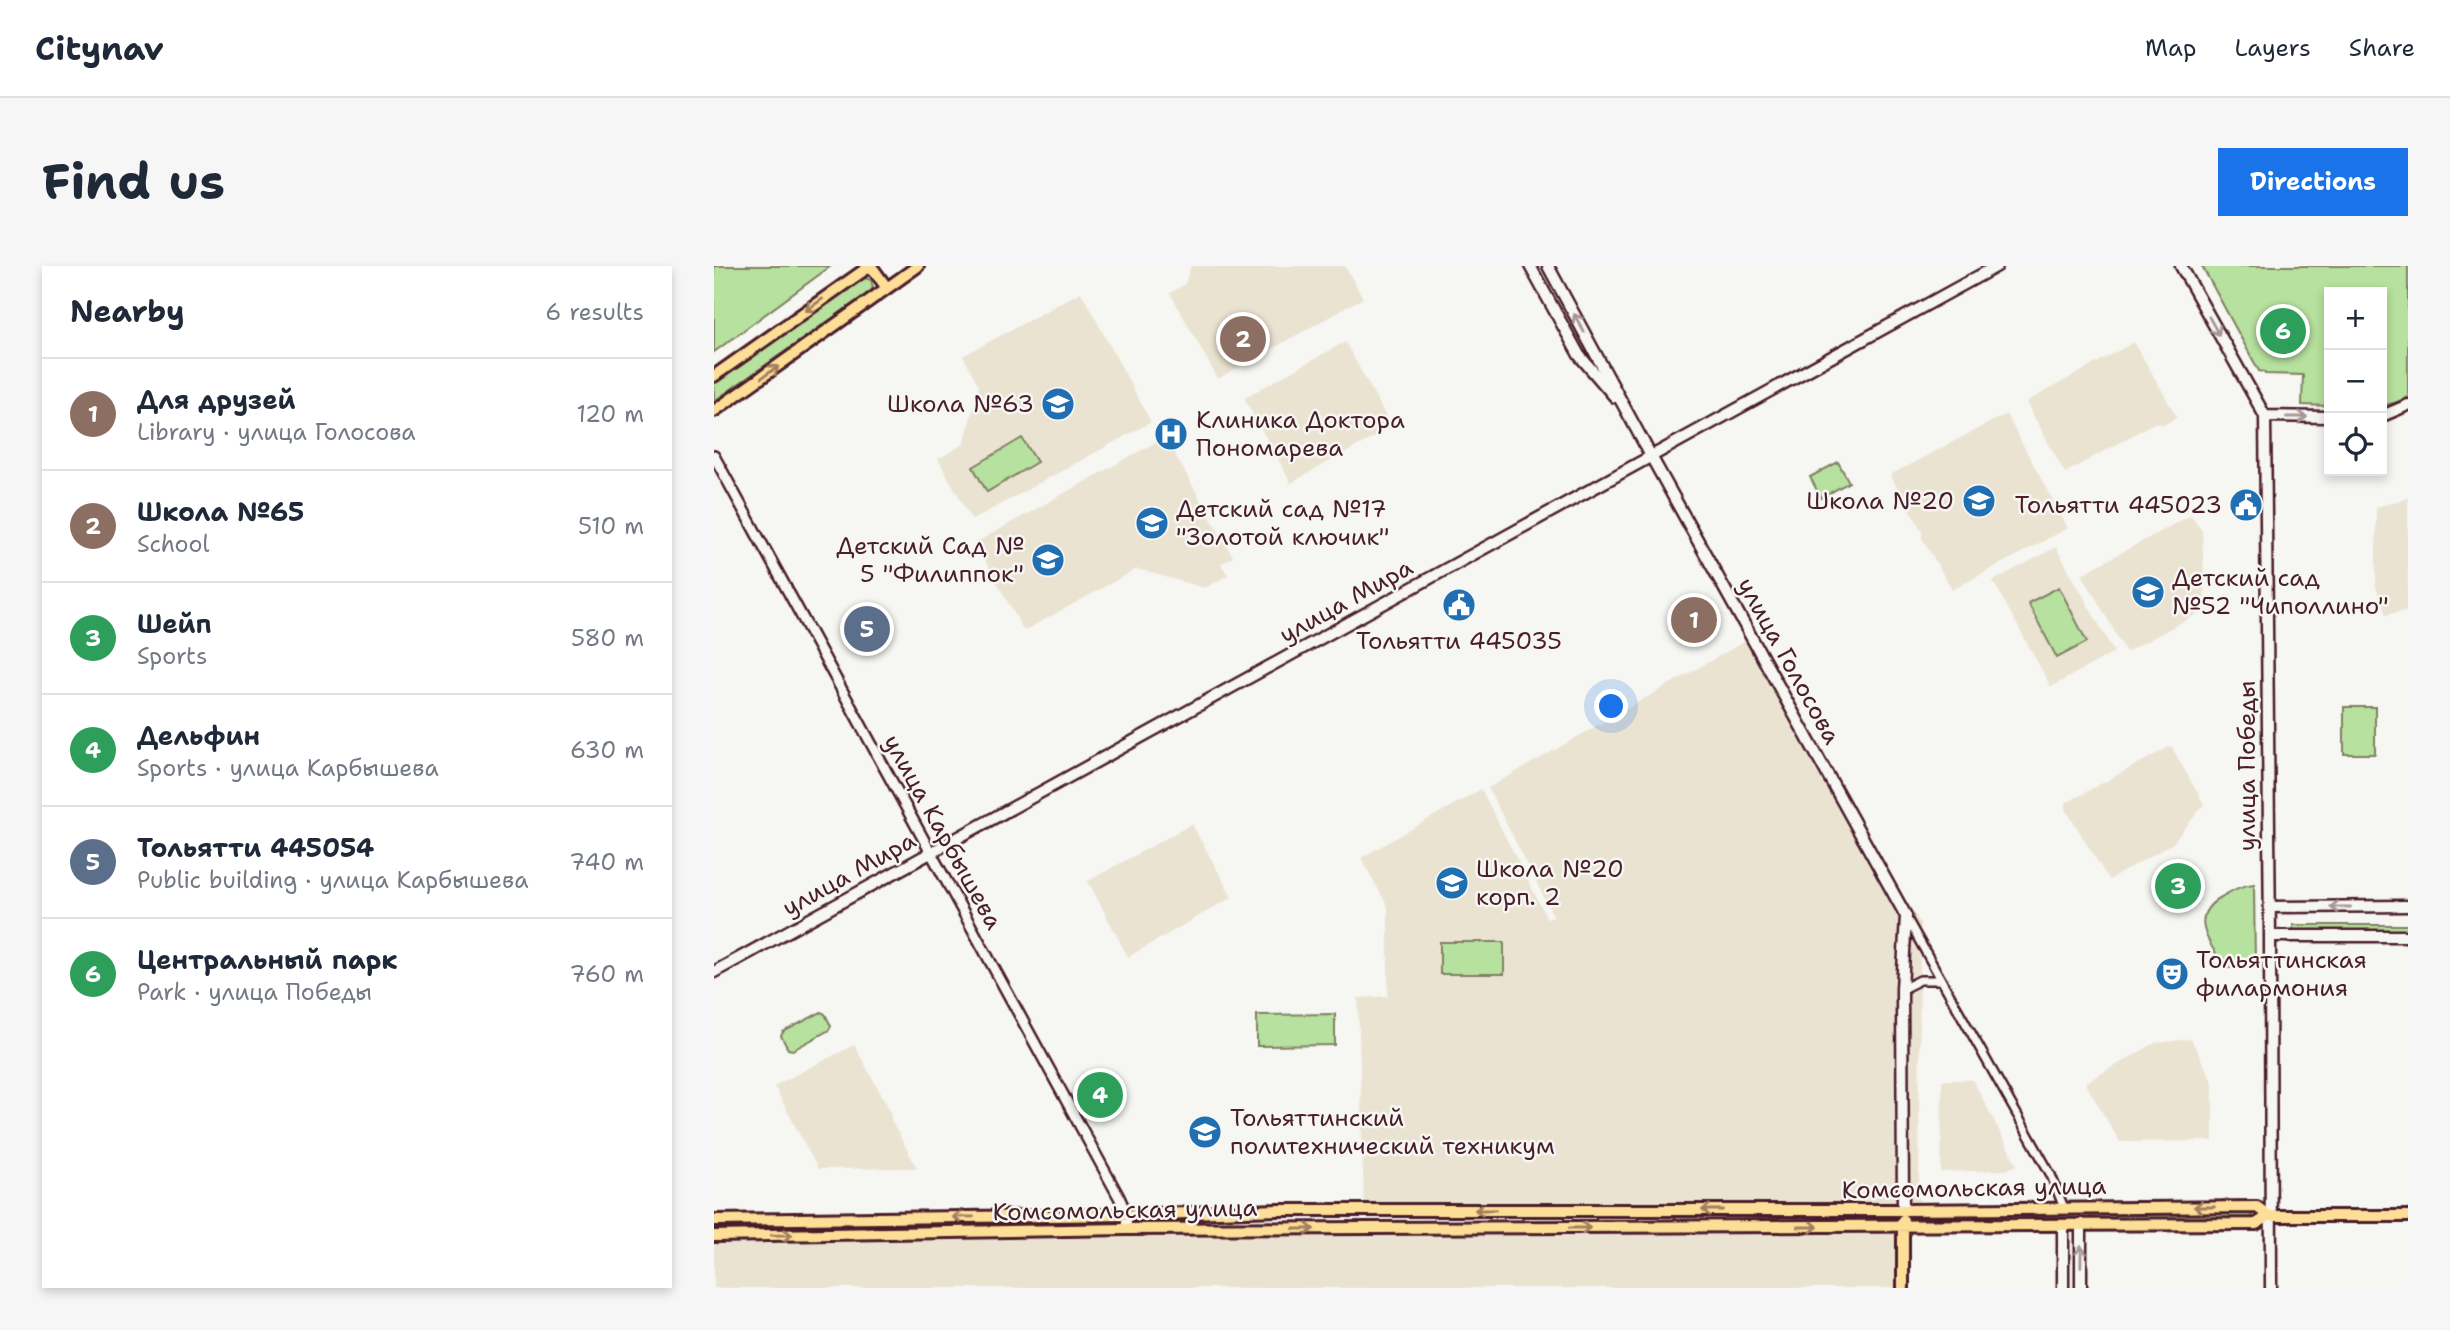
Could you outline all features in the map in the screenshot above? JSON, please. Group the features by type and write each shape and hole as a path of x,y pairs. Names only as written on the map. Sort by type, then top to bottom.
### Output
{"main road":[{"path":"714,376 871,266 887,288"},
{"path":"714,411 918,266"},
{"name":"улица Голосова","path":"1530,266 1579,355 1635,426"},
{"name":"улица Голосова","path":"1548,266 1906,916"},
{"name":"улица Мира","path":"714,972 1997,266"},
{"name":"улица Победы","path":"2181,266 2265,416 2271,1288"},
{"path":"1579,355 1586,356 1593,348"},
{"path":"2387,414 2408,405"},
{"path":"2265,416 2324,417"},
{"path":"2270,907 2408,906"},
{"path":"1903,1288 1902,989 1906,916"},
{"path":"2270,936 2408,936"},
{"name":"Комсомольская улица","path":"714,1220 1127,1215 1291,1210 2257,1207 2269,1216"},
{"path":"2004,1209 2004,1225"},
{"path":"1536,1210 1536,1228"},
{"path":"1676,1210 1676,1228"},
{"name":"Комсомольская улица","path":"714,1236 1126,1229 2256,1224 2269,1216 2408,1216"},
{"path":"939,1233 940,1217"},
{"path":"2081,1224 2081,1288"},
{"path":"2063,1225 2063,1288"}],"street":[{"name":"улица Карбышева","path":"714,456 1127,1215"},
{"path":"1906,916 2051,1175 2064,1208"},
{"path":"1902,989 1920,980 1940,979"},
{"path":"1126,1229 1127,1215"}],"shaded area":[{"path":"1191,266 1345,266 1363,298 1218,379 1170,293 1185,284"},
{"name":"Школа №63","path":"1081,292 1151,422 972,520 938,459 964,444 979,386 963,356"},
{"path":"1345,342 1392,427 1291,483 1244,398"},
{"path":"2134,342 2177,417 2165,424 2154,423 2065,473 2026,402"},
{"name":"Школа №20","path":"2006,414 2068,528 1952,590 1890,475"},
{"path":"1165,437 1233,557 1221,564 1228,575 1205,588 1137,569 1024,631 975,543"},
{"path":"2408,498 2408,610 2386,615 2376,587 2376,507"},
{"name":"Детский сад №52 \"Чиполлино\"","path":"2191,515 2202,530 2205,610 2126,652 2082,574"},
{"path":"2056,547 2114,652 2051,687 1993,581"},
{"path":"1747,640 1920,923 1919,1205 1364,1207 1358,998 1388,996 1388,907 1361,858 1481,789 1547,918 1554,917 1488,788"},
{"path":"2171,746 2204,804 2173,843 2109,880 2066,810 2066,803"},
{"path":"1192,824 1232,897 1128,957 1088,881"},
{"path":"2191,1039 2213,1083 2213,1141 2120,1142 2085,1083 2155,1043"},
{"path":"854,1045 891,1112 891,1120 917,1168 818,1169 774,1086"},
{"path":"1942,1080 1973,1080 2017,1165 2006,1170 1941,1172"},
{"path":"1903,1226 1903,1288 714,1288 714,1236"}],"green space":[{"path":"714,266 831,266 714,352"},
{"path":"2202,266 2408,266 2408,397 2387,405 2387,287 2324,287 2324,406 2302,405 2303,375 2265,374 2259,371"},
{"path":"862,277 871,280 873,287 870,292 714,401 714,383"},
{"path":"1022,438 1037,462 987,492 973,467"},
{"path":"1838,462 1849,482 1821,498 1810,477"},
{"path":"2059,587 2087,642 2057,658 2028,603"},
{"path":"2344,707 2375,707 2375,754 2344,754"},
{"path":"2254,884 2255,964 2229,968 2223,965 2211,946 2203,919 2212,903 2234,890"},
{"path":"2293,925 2408,925 2408,932 2293,932"},
{"path":"1440,942 1504,942 1504,974 1440,974"},
{"path":"821,1012 831,1026 829,1030 793,1050 788,1049 781,1036 783,1032"},
{"path":"1335,1014 1335,1045 1257,1046 1257,1015"},
{"path":"2091,1211 2250,1211 2253,1214 2249,1219 2091,1218"}],"place":[{"name":"Центральный парк","path":"2283,331"},
{"name":"Школа №65","path":"1243,339"},
{"name":"Школа №63","path":"1058,404"},
{"name":"Клиника Доктора Пономарева","path":"1171,434"},
{"name":"Школа №20","path":"1979,501"},
{"name":"Тольятти 445023","path":"2246,505"},
{"name":"Детский сад №17 \"Золотой ключик\"","path":"1152,523"},
{"name":"Детский Сад № 5 \"Филиппок\"","path":"1048,560"},
{"name":"Детский сад №52 \"Чиполлино\"","path":"2148,592"},
{"name":"Тольятти 445035","path":"1459,605"},
{"name":"Для друзей","path":"1694,620"},
{"name":"Тольятти 445054","path":"867,629"},
{"name":"Школа №20 корп. 2","path":"1452,883"},
{"name":"Шейп","path":"2178,886"},
{"name":"Тольяттинская филармония","path":"2172,974"},
{"name":"Дельфин","path":"1100,1095"},
{"name":"Тольяттинский политехнический техникум","path":"1205,1132"}]}
